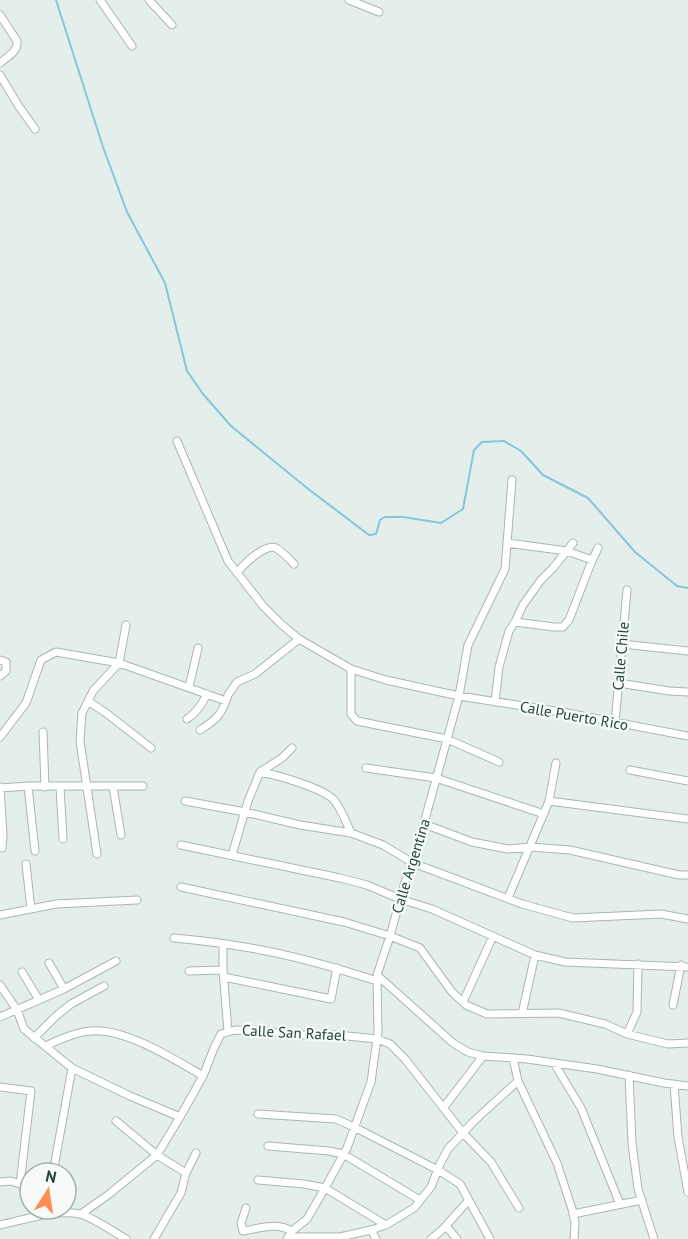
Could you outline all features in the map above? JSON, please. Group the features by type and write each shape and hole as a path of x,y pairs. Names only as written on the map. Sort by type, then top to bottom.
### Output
{"street":[{"path":"100,0 132,46"},
{"path":"149,0 172,25"},
{"path":"349,0 379,12"},
{"path":"0,15 17,41 16,50 0,63"},
{"path":"0,75 35,129"},
{"name":"Calle Puerto Rico","path":"177,441 228,561 263,606 299,639 351,669 386,680 459,696 562,712 688,736"},
{"name":"Calle Argentina","path":"289,1236 307,1220 325,1188 343,1154 371,1082 378,1032 377,978 424,825 459,696 468,645 505,569 512,480"},
{"path":"507,543 567,551 592,560"},
{"path":"495,702 499,667 509,631 541,579 573,543"},
{"path":"237,573 242,566 268,548 276,548 294,564"},
{"path":"515,622 563,627 569,620 598,548"},
{"name":"Calle Chile","path":"615,723 627,590"},
{"path":"97,854 80,741 82,713 93,691 119,663 126,625"},
{"path":"200,730 213,722 222,711 228,695 237,682 255,674 299,639"},
{"path":"622,644 688,651"},
{"path":"189,687 198,648"},
{"path":"0,737 26,703 41,660 56,652 119,663 226,701"},
{"path":"0,660 6,662 7,665 5,673 0,676"},
{"path":"351,669 351,714 357,722 447,739 499,762"},
{"path":"619,683 688,692"},
{"path":"187,719 196,713 207,694"},
{"path":"88,701 151,748"},
{"path":"43,732 45,787"},
{"path":"232,855 248,801 260,772 282,758 292,748"},
{"path":"508,898 549,801 556,763"},
{"path":"366,768 436,778 544,814"},
{"path":"630,770 688,781"},
{"path":"260,772 279,776 320,791 332,798 351,833"},
{"path":"28,786 36,851"},
{"path":"2,848 0,787 143,786"},
{"path":"60,787 63,839"},
{"path":"113,787 121,836"},
{"path":"185,801 351,833 383,845 413,863 522,904 573,918 661,914 688,919"},
{"path":"549,801 688,819"},
{"path":"424,825 472,842 508,849 530,847 570,850 679,875 688,875"},
{"path":"181,845 368,885 400,899 432,909 535,955 566,962 684,966 673,1005"},
{"path":"26,864 31,909"},
{"path":"181,886 344,922 420,948 452,993 466,1005 487,1014 559,1013 605,1024 627,1034 668,1044 688,1043"},
{"path":"0,915 56,904 137,900"},
{"path":"463,1002 493,936"},
{"path":"174,938 295,957 377,978 453,1043 468,1052 483,1056 597,1069 688,1086"},
{"path":"223,944 228,1032"},
{"path":"522,1014 535,955"},
{"path":"0,1017 64,989 116,961"},
{"path":"49,963 64,989"},
{"path":"627,1034 637,1012 638,964"},
{"path":"189,971 223,974 331,999 337,968"},
{"path":"22,972 39,1000"},
{"path":"0,985 17,1010 24,1029 72,1068 180,1118"},
{"path":"34,1038 71,1004 104,986"},
{"name":"Calle San Rafael","path":"81,1214 108,1196 157,1155 203,1076 221,1034 235,1030 301,1035 327,1034 377,1039 390,1044 405,1059 463,1133 491,1162 519,1208"},
{"path":"46,1046 90,1031 112,1033 154,1048 203,1076"},
{"path":"444,1107 483,1056"},
{"path":"513,1058 518,1081 558,1163 573,1214 574,1239"},
{"path":"554,1063 581,1108 620,1204"},
{"path":"55,1161 72,1068"},
{"path":"628,1075 632,1143 638,1189 654,1239"},
{"path":"246,1208 241,1223 243,1231 284,1226 289,1236 340,1237 386,1225 414,1209 431,1187 448,1149 518,1081"},
{"path":"674,1084 678,1137 688,1192"},
{"path":"0,1087 31,1091 20,1184 11,1181 0,1182"},
{"path":"258,1114 336,1119 438,1170 459,1184 490,1239"},
{"path":"116,1121 157,1155 186,1173"},
{"path":"268,1146 343,1154 420,1200"},
{"path":"154,1239 181,1193 186,1173 196,1153"},
{"path":"258,1180 325,1188 386,1225"},
{"path":"573,1214 642,1200"},
{"path":"432,1239 468,1201"},
{"path":"78,1214 126,1239"},
{"path":"0,1226 18,1220"},
{"path":"446,1226 457,1239"},
{"path":"371,1230 376,1239"}],"waterway":[{"path":"56,0 103,147 127,212 165,283 187,371 203,394 231,426 369,535 376,534 380,520 385,517 403,517 441,523 463,509 474,450 482,442 504,441 521,451 543,475 588,498 635,552 677,586 688,588"}]}
